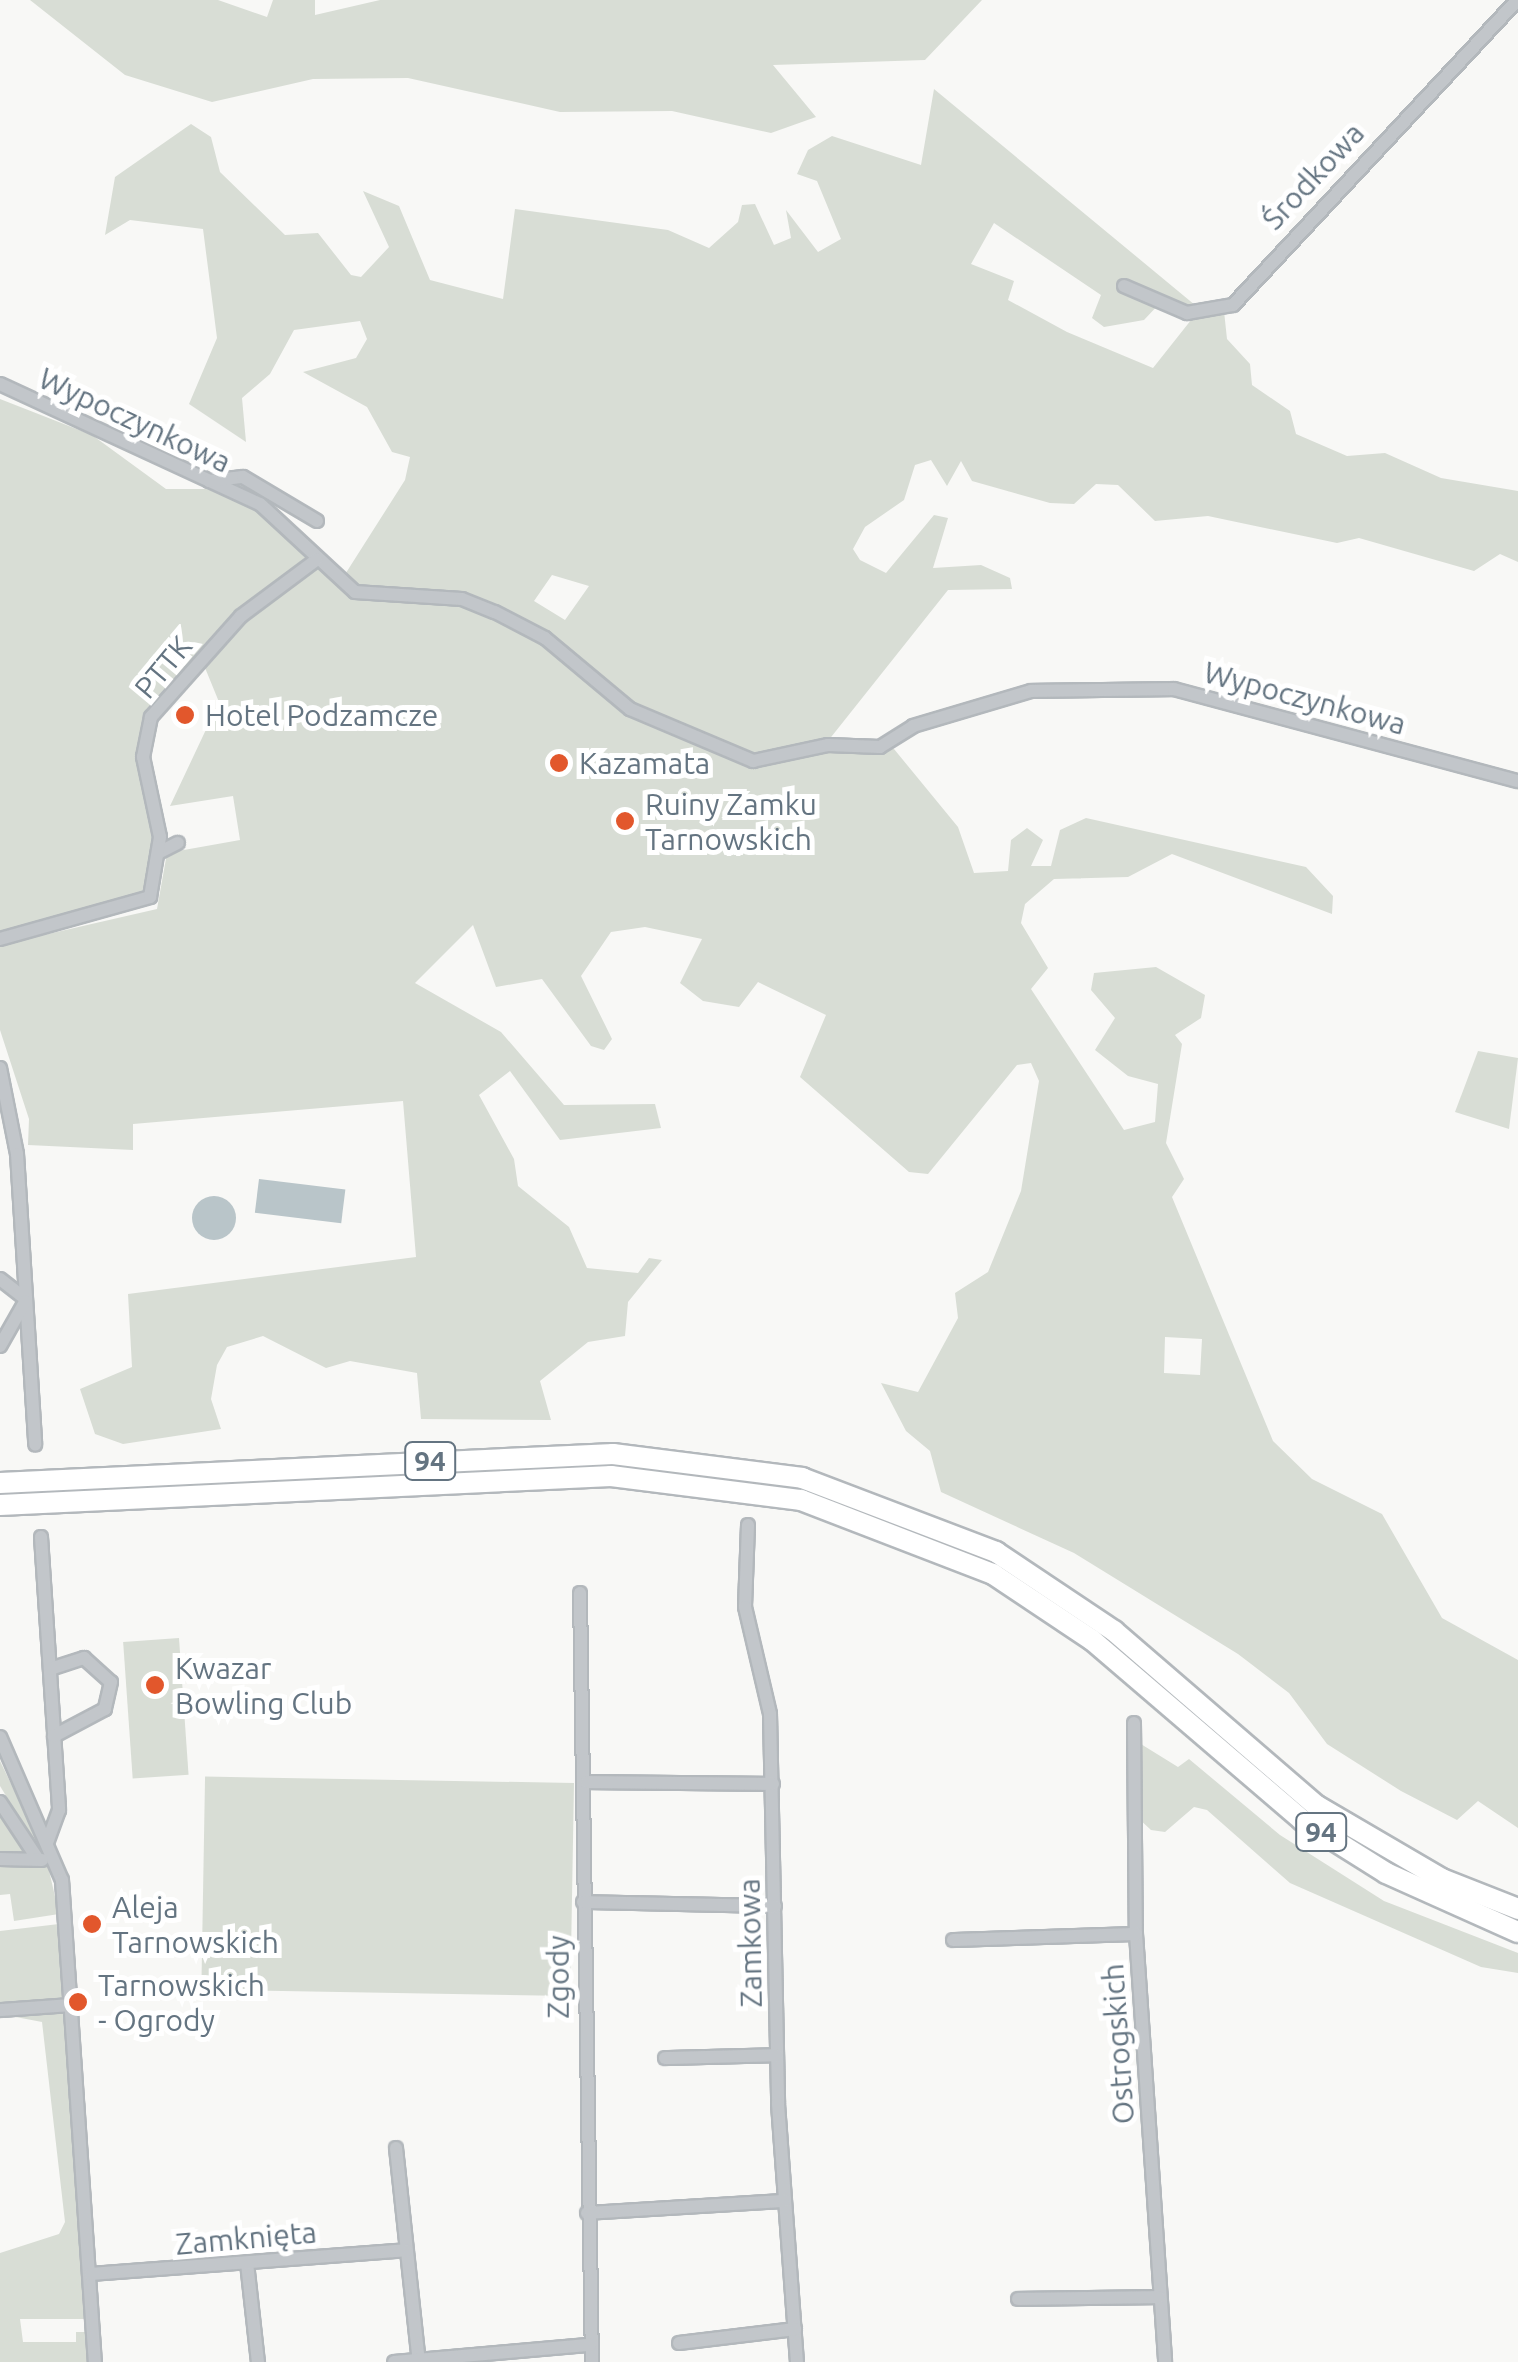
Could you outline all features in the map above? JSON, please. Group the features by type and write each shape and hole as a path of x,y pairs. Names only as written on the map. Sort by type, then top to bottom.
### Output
{"main road":[{"name":"94","path":"0,1483 613,1454 802,1478 996,1552 1114,1631 1318,1806 1442,1880 1518,1909"},
{"name":"94","path":"0,1505 610,1476 693,1480 818,1504 992,1574 1092,1640 1302,1820 1386,1873 1518,1932"}],"street":[{"name":"Środkowa","path":"1124,286 1187,313 1234,305 1517,0"},
{"name":"Wypoczynkowa","path":"0,384 260,504 316,560 368,596 462,600 495,612 545,638 630,709 767,764 828,745 880,746 912,726 1031,691 1174,689 1518,781"},
{"path":"206,482 243,477 317,521"},
{"name":"PTTK","path":"0,939 147,902 160,852 144,756 151,717 241,616 316,560"},
{"path":"160,852 178,842"},
{"path":"0,1068 18,1154 34,1444"},
{"path":"0,1279 26,1299"},
{"path":"0,1346 26,1299"},
{"name":"Zamkowa","path":"748,1525 746,1607 770,1714 777,2055 798,2362"},
{"path":"41,1536 60,1810 48,1841"},
{"name":"Zgody","path":"580,1593 588,1782 583,1902 592,2362"},
{"path":"50,1669 84,1658 110,1682 105,1710 54,1736"},
{"name":"Ostrogskich","path":"1134,1723 1136,1934 1165,2362"},
{"path":"0,1736 56,1863 72,2005 96,2362"},
{"path":"588,1782 773,1784"},
{"path":"0,1802 38,1858"},
{"path":"0,1858 38,1858 56,1863"},
{"path":"583,1902 775,1906"},
{"path":"953,1940 1136,1934"},
{"path":"0,2010 72,2005"},
{"path":"665,2058 777,2055"},
{"path":"396,2148 418,2361"},
{"path":"587,2214 784,2201"},
{"name":"Zamknięta","path":"90,2274 406,2250"},
{"path":"248,2263 258,2362"},
{"path":"1018,2299 1159,2297"},
{"path":"679,2343 795,2329"},
{"path":"394,2362 590,2345"}],"shaded area":[{"path":"30,0 218,0 267,17 273,0 315,0 315,15 380,0 982,0 925,60 773,65 816,117 771,133 672,111 560,112 408,78 313,79 212,102 125,75"},
{"path":"934,89 1207,315 1224,311 1227,339 1250,364 1252,385 1290,411 1296,434 1347,456 1385,453 1441,478 1518,491 1518,562 1500,554 1474,571 1359,538 1337,543 1208,516 1155,521 1118,485 1096,484 1074,504 1050,503 972,481 961,461 947,486 931,460 915,465 904,500 865,527 853,549 860,560 886,573 934,515 948,518 933,568 981,565 1010,578 1012,589 948,590 824,746 894,749 958,827 974,873 1008,871 1011,840 1027,828 1043,840 1031,866 1051,866 1060,830 1086,818 1306,867 1333,896 1332,914 1172,854 1128,877 1054,879 1025,904 1021,923 1048,968 1031,989 1124,1130 1155,1122 1158,1084 1128,1076 1095,1050 1115,1018 1091,990 1094,973 1156,967 1205,995 1201,1018 1175,1035 1182,1044 1166,1143 1184,1179 1172,1197 1273,1441 1312,1479 1382,1514 1442,1618 1518,1660 1518,1828 1478,1801 1457,1820 1401,1791 1327,1744 1289,1693 1238,1654 1074,1553 941,1492 930,1451 906,1431 881,1383 918,1392 958,1318 955,1293 988,1272 1021,1191 1039,1081 1031,1063 1017,1065 928,1174 909,1172 800,1077 826,1015 758,982 739,1007 703,1001 680,983 702,939 645,927 611,932 581,976 612,1039 604,1050 591,1046 542,979 496,987 473,925 415,983 501,1032 564,1105 655,1104 661,1128 560,1140 510,1071 479,1095 514,1159 518,1186 569,1227 587,1268 638,1273 649,1258 662,1260 628,1302 625,1336 588,1342 540,1381 551,1420 421,1419 417,1373 350,1361 326,1368 263,1336 227,1347 217,1365 211,1399 221,1429 123,1444 95,1434 80,1389 132,1367 128,1294 416,1257 403,1101 133,1124 133,1150 28,1145 29,1119 0,1030 0,945 157,909 167,853 240,840 233,796 170,806 219,702 201,658 316,561 344,576 405,480 410,457 392,452 367,407 303,372 356,358 367,339 360,321 294,330 270,374 242,398 246,442 189,404 217,338 203,229 130,220 105,235 115,177 191,124 211,137 220,172 285,235 318,233 351,275 361,277 389,247 363,191 399,206 430,280 503,299 515,209 668,230 709,248 738,222 742,205 755,204 774,245 791,238 786,210 818,252 841,239 817,181 797,174 808,150 832,136 921,165","holes":["994,223 1101,295 1092,318 1104,327 1144,320 1161,302 1195,315 1153,368 1067,332 1008,300 1014,281 971,264","552,575 589,586 565,620 534,601","1165,1337 1202,1339 1200,1375 1164,1373"]},
{"path":"0,399 92,435 166,489 212,489 267,513 307,558 157,699 140,747 155,864 144,893 0,933"},
{"path":"1478,1051 1518,1058 1509,1129 1455,1112"},
{"path":"259,1179 345,1190 341,1223 255,1213"},
{"path":"214,1196 230,1202 236,1218 230,1234 214,1240 198,1234 192,1218 198,1202"},
{"path":"179,1638 189,1775 133,1779 123,1642"},
{"path":"1136,1741 1178,1767 1189,1759 1280,1835 1384,1901 1518,1953 1518,1973 1481,1967 1290,1883 1207,1810 1194,1807 1165,1832 1151,1830 1137,1817"},
{"path":"0,1761 35,1833 44,1858 0,1786"},
{"path":"205,1777 574,1783 570,1996 201,1990"},
{"path":"0,1808 27,1851 25,1854 0,1856"},
{"path":"0,1862 48,1866 59,1914 14,1921 10,1894 0,1895"},
{"path":"59,1924 64,1998 0,2006 0,1931"},
{"path":"0,2014 65,2014 85,2319 20,2319 23,2342 76,2342 76,2332 86,2332 88,2362 0,2362 0,2253 59,2234 65,2222 42,2022"}],"place":[{"name":"Hotel Podzamcze","path":"185,715"},
{"name":"Kazamata","path":"559,763"},
{"name":"Ruiny Zamku Tarnowskich","path":"625,821"},
{"name":"Kwazar Bowling Club","path":"155,1685"},
{"name":"Aleja Tarnowskich","path":"92,1924"},
{"name":"Tarnowskich - Ogrody","path":"78,2002"}]}
